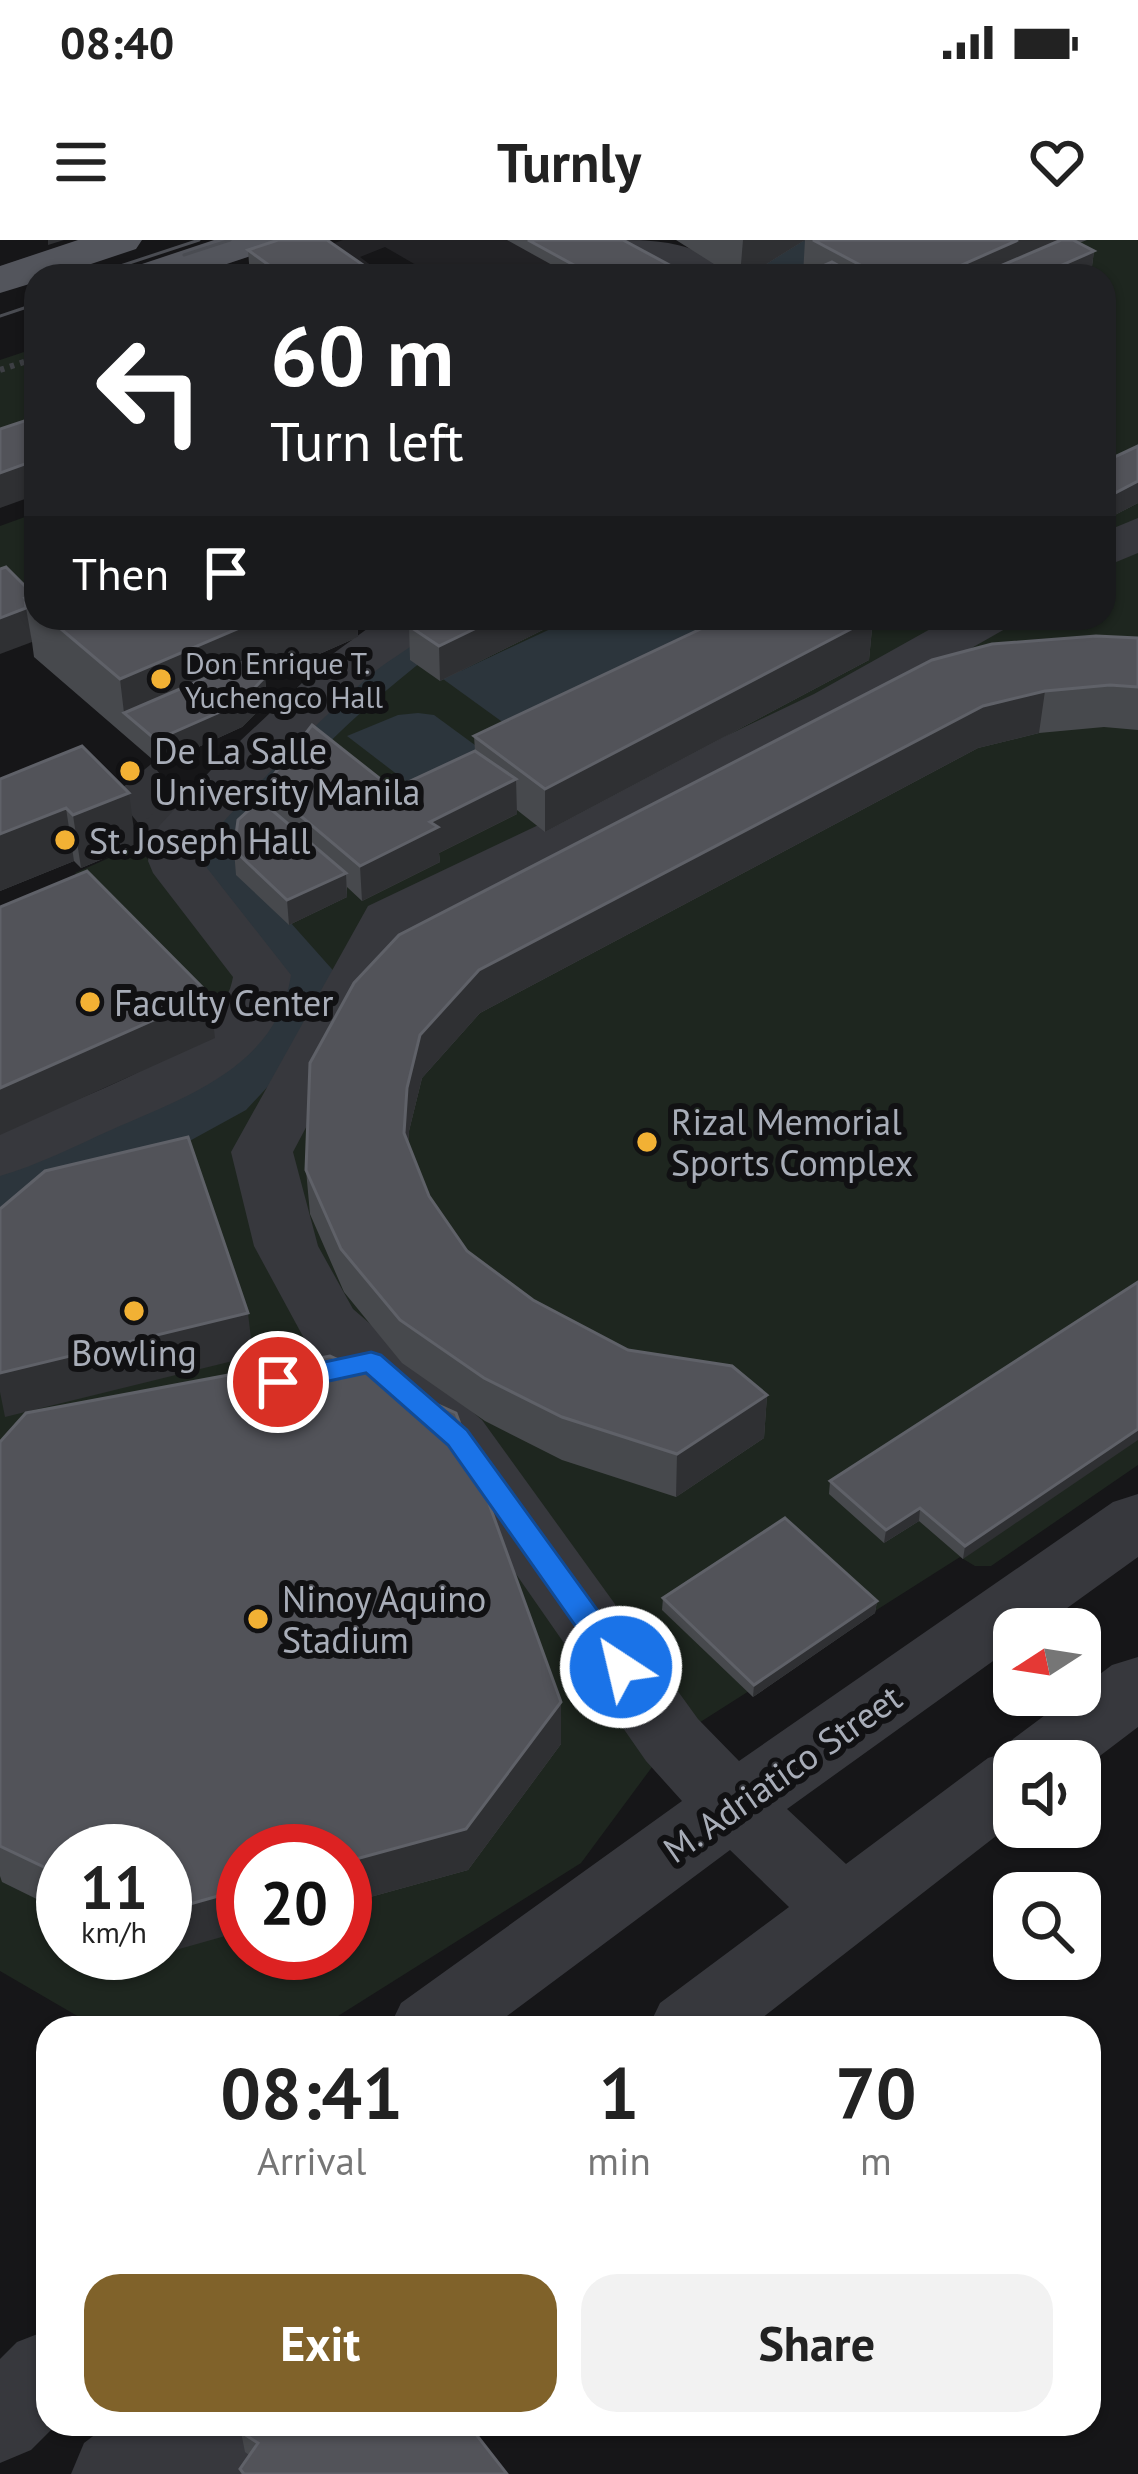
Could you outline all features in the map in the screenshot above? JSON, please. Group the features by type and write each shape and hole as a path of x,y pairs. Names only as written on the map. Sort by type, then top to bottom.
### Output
{"main road":[{"path":"42,260 121,240"},
{"path":"184,264 257,240"}],"street":[{"path":"638,240 688,264"},
{"path":"655,240 691,264"},
{"path":"0,1155 189,1071 212,1057 245,1022 260,998 262,975 181,873 176,861 180,837 243,767 352,664 399,630"},
{"path":"843,1910 671,1740 458,1438 336,1370 329,1325 286,1246 262,1152 388,920 833,705 922,655 987,646"},
{"name":"M. Adriatico Street","path":"445,2016 733,1806 1138,1521"},
{"path":"1067,1740 1138,1686"},
{"path":"704,2016 993,1796"},
{"path":"116,2474 165,2436"},
{"path":"206,2436 245,2474"}],"shaded area":[{"path":"343,240 641,240 681,264 414,264 385,247 360,257 369,264 277,264"},
{"name":"Rizal Memorial Sports Complex","path":"857,240 1138,240 1138,1465 991,1566 975,1566 960,1557 672,1740 581,1863 338,2016 77,2016 0,1971 0,1237 310,1048 333,1008 326,979 219,864 367,689 458,630 1116,630 1116,264 812,264"},
{"path":"24,352 24,456 0,465 0,360"},
{"path":"24,517 24,598 0,575 0,526"},
{"path":"548,630 715,630 530,742 443,679"},
{"path":"398,715 434,715 479,748 424,795 347,736"},
{"path":"136,846 236,956 250,979 222,1031 75,873"}],"building":[{"path":"278,240 327,240 362,264 267,264 248,250"},
{"path":"528,240 623,240 668,264 572,264"},
{"path":"813,240 1018,240 964,264 858,264"},
{"path":"1061,240 1073,240 1094,251 1064,264 1005,264"},
{"path":"24,421 24,464 0,473 0,429"},
{"path":"1138,446 1138,481 1116,492 1116,456"},
{"path":"6,567 24,585 24,609 0,618 0,569"},
{"path":"62,630 235,630 120,679"},
{"path":"415,630 472,630 439,646"},
{"path":"699,630 849,630 545,789 474,736"},
{"path":"1096,636 1138,638 1138,687 1045,691 983,706 479,970 420,1035 407,1088 404,1133 429,1196 467,1251 533,1300 628,1350 732,1366 767,1395 677,1454 562,1417 484,1378 400,1320 341,1249 306,1170 310,1063 354,983 399,935 932,660 992,644"},
{"path":"245,661 265,677 240,703 156,740 124,713"},
{"path":"312,725 393,789 475,751 516,779 430,822 438,827 360,866 265,786"},
{"path":"82,746 129,793 73,815 66,808 0,834 0,779"},
{"path":"260,800 346,873 287,900 234,850 238,820"},
{"name":"Faculty Center","path":"87,871 210,995 0,1088 0,907"},
{"path":"188,1137 248,1313 0,1373 0,1209 45,1171"},
{"path":"1138,1282 1138,1429 965,1546 920,1508 886,1530 830,1481"},
{"name":"Ninoy Aquino Stadium","path":"330,1356 456,1413 561,1702 466,1829 372,1855 372,1824 216,1824 216,1897 192,1903 192,1824 36,1824 36,1863 0,1846 0,1442 26,1413"},
{"path":"785,1518 877,1601 754,1685 663,1598"},
{"path":"247,2436 477,2436 507,2474 244,2474 240,2469 258,2443"}],"waterway":[{"path":"785,264 822,240"},
{"path":"0,1206 216,1090 282,1021 306,986 237,913 218,879 212,861 214,845 242,800 324,706 416,630"}],"tunnel":[{"path":"133,779 161,813"},
{"path":"158,810 180,837"}],"tram line":[{"path":"126,264 199,240"},
{"path":"184,255 230,240"},
{"path":"0,316 24,308"}],"place":[{"name":"Don Enrique T. Yuchengco Hall","path":"161,679"},
{"name":"De La Salle University Manila","path":"130,771"},
{"name":"St. Joseph Hall","path":"65,840"},
{"name":"Faculty Center","path":"90,1002"},
{"name":"Rizal Memorial Sports Complex","path":"647,1142"},
{"name":"Bowling","path":"134,1311"},
{"name":"Ninoy Aquino Stadium","path":"258,1619"}],"route":[{"path":"278,1382 371,1362 458,1438 621,1667"}]}
